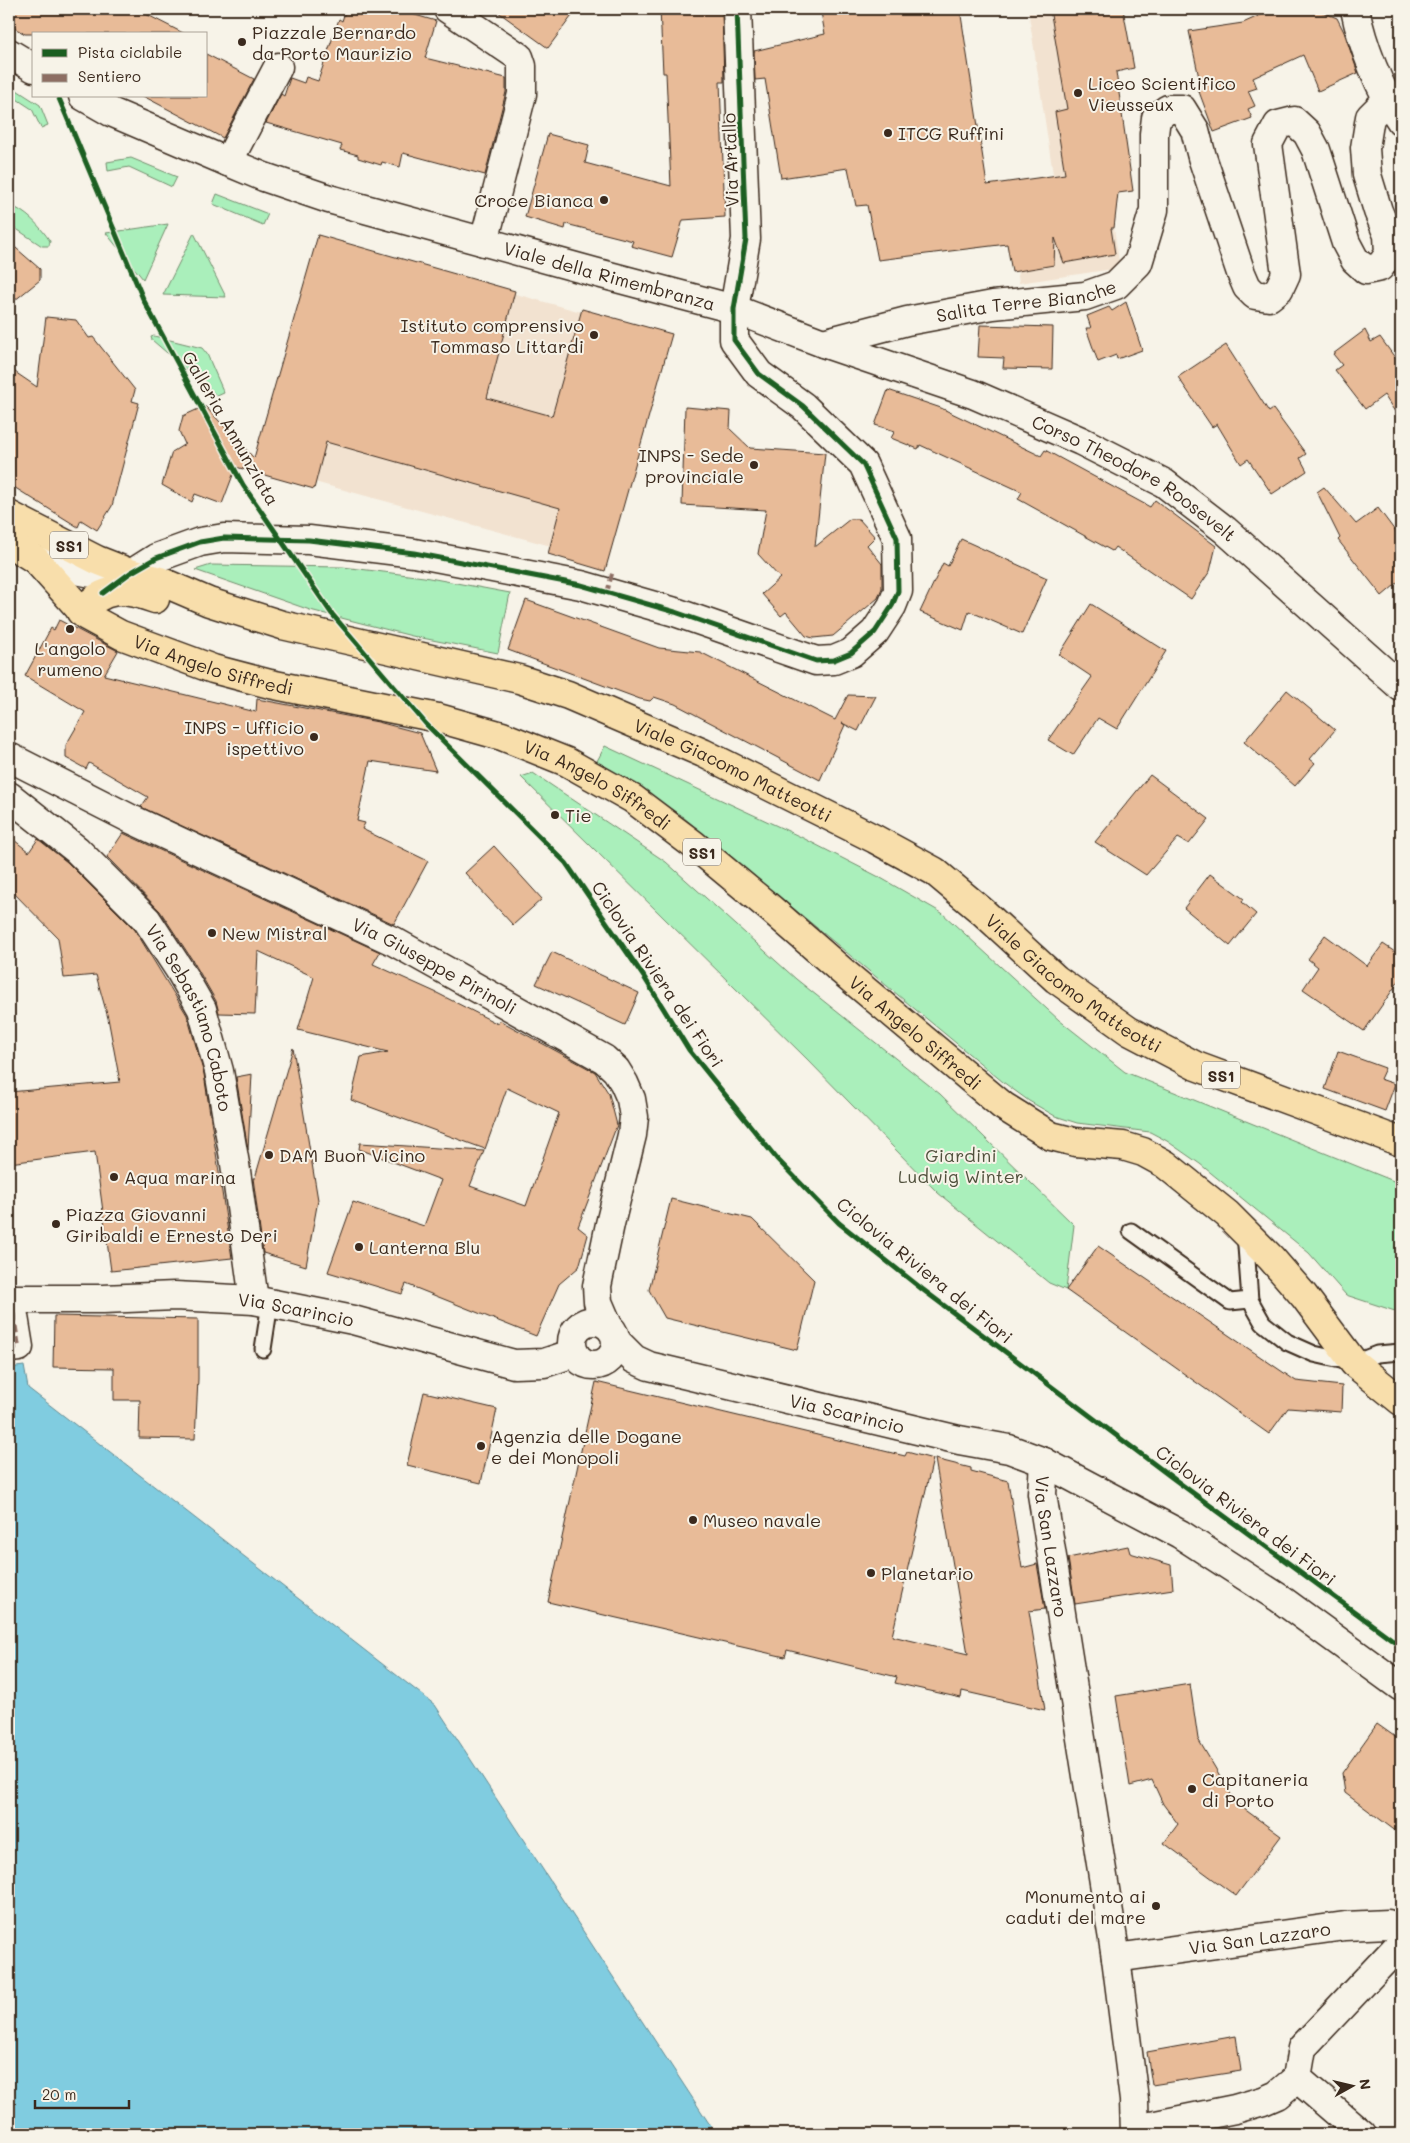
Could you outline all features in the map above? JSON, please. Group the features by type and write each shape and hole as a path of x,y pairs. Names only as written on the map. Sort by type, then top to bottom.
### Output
{"main road":[{"name":"Viale Giacomo Matteotti","path":"9,515 96,560 130,573 160,581 209,602 282,625 363,645 519,679 568,696 719,760 934,871 983,912 1056,979 1129,1031 1196,1066 1401,1142"},
{"name":"Via Angelo Siffredi","path":"9,543 36,560 81,612 121,635 213,669 270,684 438,718 502,736 567,762 633,799 694,845 1003,1106 1052,1136 1075,1142 1123,1146 1143,1152 1165,1164 1245,1231"},
{"path":"81,612 91,600 103,593 124,590 256,632 363,645"},
{"name":"SS1","path":"1245,1231 1304,1296 1354,1363 1401,1402"}],"street":[{"name":"Viale della Rimembranza","path":"448,9 519,57 522,66 522,94 484,242"},
{"name":"Via Artallo","path":"734,309 746,239 737,9"},
{"name":"Salita Terre Bianche","path":"823,343 907,321 993,306 1085,296 1116,285 1138,263 1154,210 1156,118 1168,109 1182,109 1196,130 1202,157 1238,264 1247,287 1255,296 1269,297 1279,289 1286,274 1268,144 1278,124 1294,121 1307,133 1316,150 1350,252 1355,260 1366,270 1380,267 1389,254 1388,235 1378,211 1367,175 1364,148 1370,117 1394,110 1358,24 1355,9"},
{"path":"9,54 32,67"},
{"path":"228,162 278,67"},
{"name":"Viale della Rimembranza","path":"86,98 111,112 264,177 329,199 734,309 734,340 759,374 803,406 863,464 897,538 898,591 892,606 875,632 851,653 834,660 816,661 675,612 581,584 414,553 309,540 224,538 200,542 156,558 130,573 103,593"},
{"name":"Corso Theodore Roosevelt","path":"734,309 823,343 973,394 1081,441 1164,483 1225,530 1401,687"},
{"path":"36,560 86,573 120,575 130,573"},
{"name":"Via Giuseppe Pirinoli","path":"9,757 131,819 393,941 591,1050 616,1070 631,1099 634,1117 632,1135 597,1286 598,1302 610,1343"},
{"name":"Via Sebastiano Caboto","path":"9,796 77,850 147,920 202,1009 219,1072 262,1301"},
{"name":"Via Scarincio","path":"10,1299 103,1299 175,1296 262,1301 353,1320 514,1364 544,1363 574,1353"},
{"path":"9,1348 19,1347 10,1299"},
{"path":"592,1320 610,1343 592,1365 584,1363 574,1353 571,1346 572,1339 579,1326 592,1320"},
{"name":"Via Scarincio","path":"610,1343 634,1359 649,1366 959,1440 1009,1450 1044,1462"},
{"name":"Via San Lazzaro","path":"1297,2078 1277,2096 1263,2101 1136,2132 1116,1958 1042,1494 1044,1462 1180,1534 1279,1598 1401,1687"},
{"name":"Via San Lazzaro","path":"1116,1958 1345,1926 1388,1924 1401,1930"},
{"path":"1362,2134 1297,2078 1302,2048 1401,1943"}],"lane":[{"path":"1131,1231 1230,1302 1250,1300"},
{"path":"1245,1231 1250,1300 1263,1323 1287,1342 1314,1354 1354,1363 1377,1354 1401,1352"},
{"path":"262,1301 263,1350"}],"shaded area":[{"name":"Liceo Scientifico Vieusseux","path":"1028,9 1102,9 1128,177 1107,181 1120,268 1019,283 1006,195 1055,187"},
{"path":"323,241 665,335 603,560 259,467"}],"green space":[{"path":"9,85 40,105 48,125 41,128 32,109 9,94"},
{"path":"131,158 177,177 172,187 129,167 108,171 107,162"},
{"path":"217,194 268,214 263,225 213,204"},
{"path":"9,205 27,215 42,230 50,241 49,246 42,246 9,224"},
{"path":"168,224 143,279 106,233"},
{"path":"194,233 226,297 163,295"},
{"path":"154,336 202,348 207,354 224,393 217,396 152,340 151,337"},
{"path":"211,565 343,567 424,577 510,593 498,653 412,636 310,610 195,570"},
{"name":"Giardini Ludwig Winter","path":"605,746 801,837 879,877 942,913 1059,1020 1125,1072 1401,1184 1401,1313 1346,1295 1309,1253 1200,1164 1167,1141 1150,1132 1077,1123 1055,1116 1029,1101 1003,1082 683,817 638,787 596,763"},
{"name":"Giardini Ludwig Winter","path":"533,773 666,862 796,979 940,1094 1074,1225 1066,1290 1049,1283 938,1193 807,1059 521,777"},
{"path":"1268,2128 1278,2134 1223,2134"}],"water":[{"path":"24,1366 28,1388 435,1705 716,2134 9,2134 9,1368"}],"building":[{"path":"9,9 136,9 181,32 32,32 32,34 25,34 9,25"},
{"path":"346,9 394,9 436,21 425,58 506,78 506,92 485,175 403,153 400,167 382,162 381,165 340,150 342,145 266,123 281,94 284,96 290,78 304,83 306,77 318,81 339,19 342,21"},
{"path":"494,9 577,9 548,48"},
{"path":"660,9 722,9 724,82 720,82 725,217 683,220 672,257 631,246 633,241 566,224 565,229 525,217 548,134 589,145 585,163 671,186 666,73 663,73"},
{"name":"ITCG Ruffini","path":"837,9 960,9 987,185 1065,174 1055,112 1067,109 1050,9 1123,9 1134,68 1116,72 1133,191 1118,193 1114,228 1111,228 1115,254 1064,263 1055,238 1054,265 1012,272 1007,244 878,260 867,205 856,206 848,168 781,178 765,79 755,80 754,51 825,34 821,12"},
{"path":"1274,9 1315,9 1337,18 1344,32 1358,73 1318,91 1303,55 1253,78 1257,88 1248,91 1255,106 1248,109 1252,118 1214,132 1198,89 1201,87 1189,31 1243,23"},
{"path":"208,55 254,79 223,138 147,98 208,98"},
{"path":"318,235 515,291 487,398 552,416 582,309 672,334 605,571 548,554 560,508 326,442 314,489 236,467 222,504 195,494 192,502 162,485 172,452 185,444 179,431 183,416 205,406 254,458"},
{"path":"9,242 40,269 40,280 9,305"},
{"path":"1126,302 1142,350 1117,359 1116,355 1098,362 1086,328 1091,328 1087,316 1109,307 1112,311"},
{"path":"46,317 76,320 89,338 93,337 135,390 132,401 139,403 112,506 97,530 81,520 78,527 9,484 9,368 37,387"},
{"path":"980,325 1053,327 1052,369 1003,368 1004,358 978,357"},
{"path":"1365,330 1371,342 1380,337 1401,366 1401,421 1384,395 1365,409 1335,370 1342,365 1333,354"},
{"path":"1226,345 1269,412 1273,409 1306,454 1300,458 1307,471 1272,494 1248,459 1241,464 1217,424 1212,427 1178,377"},
{"path":"888,390 941,408 1041,456 1045,450 1150,507 1155,500 1216,546 1210,571 1191,599 1115,547 1112,551 1018,499 1022,492 920,445 918,449 891,438 895,431 875,425"},
{"path":"685,407 731,411 730,429 750,448 825,453 815,547 850,519 859,519 875,537 867,545 882,564 882,588 878,598 833,636 813,638 806,636 786,612 781,616 762,594 780,578 758,554 766,510 682,505"},
{"path":"1324,487 1356,524 1378,508 1401,539 1401,580 1382,596 1338,540 1340,538 1317,492"},
{"path":"961,539 1047,578 1022,634 969,611 963,630 920,612 943,563 948,566"},
{"path":"526,600 659,648 700,652 835,720 848,695 876,696 858,731 842,723 845,725 820,780 675,704 654,697 650,701 640,699 508,650"},
{"path":"1091,604 1166,651 1117,729 1098,718 1073,755 1048,740 1092,677 1059,655"},
{"path":"59,620 118,651 104,675 256,712 257,699 378,722 420,733 436,771 370,761 357,821 365,823 362,829 428,861 394,924 141,807 148,797 89,763 86,769 66,758 66,745 85,712 25,676 51,628 54,630"},
{"path":"1287,690 1335,730 1310,759 1315,763 1295,786 1244,742"},
{"path":"1150,775 1209,819 1189,844 1178,838 1146,875 1095,842"},
{"path":"123,833 380,952 373,964 435,992 498,1024 499,1020 595,1072 609,1094 617,1125 578,1227 588,1235 579,1267 559,1284 536,1336 406,1284 402,1294 328,1272 353,1202 424,1226 441,1180 359,1149 360,1143 484,1151 470,1186 526,1206 559,1113 507,1088 485,1149 351,1100 361,1057 388,1052 298,1030 314,977 258,951 255,1014 219,1013 216,1001 193,961 160,911 107,857"},
{"path":"9,836 29,852 38,839 67,862 135,930 187,1015 204,1074 232,1258 111,1271 95,1152 9,1163 9,1092 120,1082 108,1018 96,975 64,978 58,938 9,888"},
{"path":"494,846 542,899 513,925 465,873"},
{"path":"1210,874 1244,899 1242,902 1256,914 1230,946 1184,908"},
{"path":"1325,935 1367,966 1383,944 1401,956 1401,978 1364,1031 1303,989 1318,967 1308,959"},
{"path":"552,952 639,993 625,1025 536,984"},
{"path":"293,1048 318,1200 306,1266 263,1253 253,1178 255,1178"},
{"path":"1338,1051 1385,1068 1380,1079 1395,1084 1385,1111 1325,1089"},
{"path":"252,1074 248,1150 236,1077"},
{"path":"671,1199 752,1219 814,1280 797,1350 665,1318 649,1290"},
{"path":"1098,1246 1296,1381 1342,1386 1341,1412 1288,1408 1269,1434 1066,1290"},
{"path":"54,1316 198,1319 195,1439 139,1438 140,1400 114,1400 114,1368 53,1367"},
{"path":"596,1382 905,1456 907,1452 933,1459 892,1636 968,1654 935,1459 971,1468 971,1471 1008,1481 1022,1568 1037,1564 1045,1609 1029,1611 1045,1710 962,1691 961,1698 895,1683 897,1677 787,1650 785,1657 548,1602"},
{"path":"424,1392 497,1409 481,1483 407,1465"},
{"path":"1128,1546 1130,1553 1171,1565 1173,1589 1075,1604 1068,1558"},
{"name":"Capitaneria di Porto","path":"1190,1684 1198,1739 1236,1803 1281,1836 1236,1896 1164,1843 1178,1824 1163,1804 1152,1780 1130,1786 1116,1696"},
{"path":"1377,1724 1401,1741 1401,1835 1345,1793 1342,1773"},
{"path":"1236,2036 1241,2071 1152,2085 1147,2052"}],"marked path":[{"path":"607,593 613,570"},
{"path":"9,1348 19,1347 11,1298"}],"cycle path":[{"path":"103,593 130,573 156,558 200,542 224,538 309,540 414,553 581,585 675,612 816,661 834,660 851,653 875,632 892,606 898,591 897,538 863,464 803,406 759,374 734,340 734,309 746,239 737,9"},
{"name":"Galleria Annunziata","path":"59,98 144,301 243,485 332,614 426,724 566,863 644,977 689,1050 777,1159 839,1223 922,1289 1174,1479 1401,1646"}],"place":[{"name":"Piazzale Bernardo da Porto Maurizio","path":"242,42"},
{"name":"Liceo Scientifico Vieusseux","path":"1078,93"},
{"name":"ITCG Ruffini","path":"888,133"},
{"name":"Croce Bianca","path":"604,200"},
{"name":"Istituto comprensivo Tommaso Littardi","path":"594,335"},
{"name":"INPS - Sede provinciale","path":"754,465"},
{"name":"L'angolo rumeno","path":"70,629"},
{"name":"INPS - Ufficio ispettivo","path":"314,737"},
{"name":"Tie","path":"555,815"},
{"name":"New Mistral","path":"212,933"},
{"name":"DAM Buon Vicino","path":"269,1155"},
{"name":"Aqua marina","path":"114,1177"},
{"name":"Piazza Giovanni Giribaldi e Ernesto Deri","path":"56,1224"},
{"name":"Lanterna Blu","path":"359,1247"},
{"name":"Agenzia delle Dogane e dei Monopoli","path":"481,1446"},
{"name":"Museo navale","path":"693,1520"},
{"name":"Planetario","path":"871,1573"},
{"name":"Capitaneria di Porto","path":"1192,1789"},
{"name":"Monumento ai caduti del mare","path":"1156,1906"}]}
